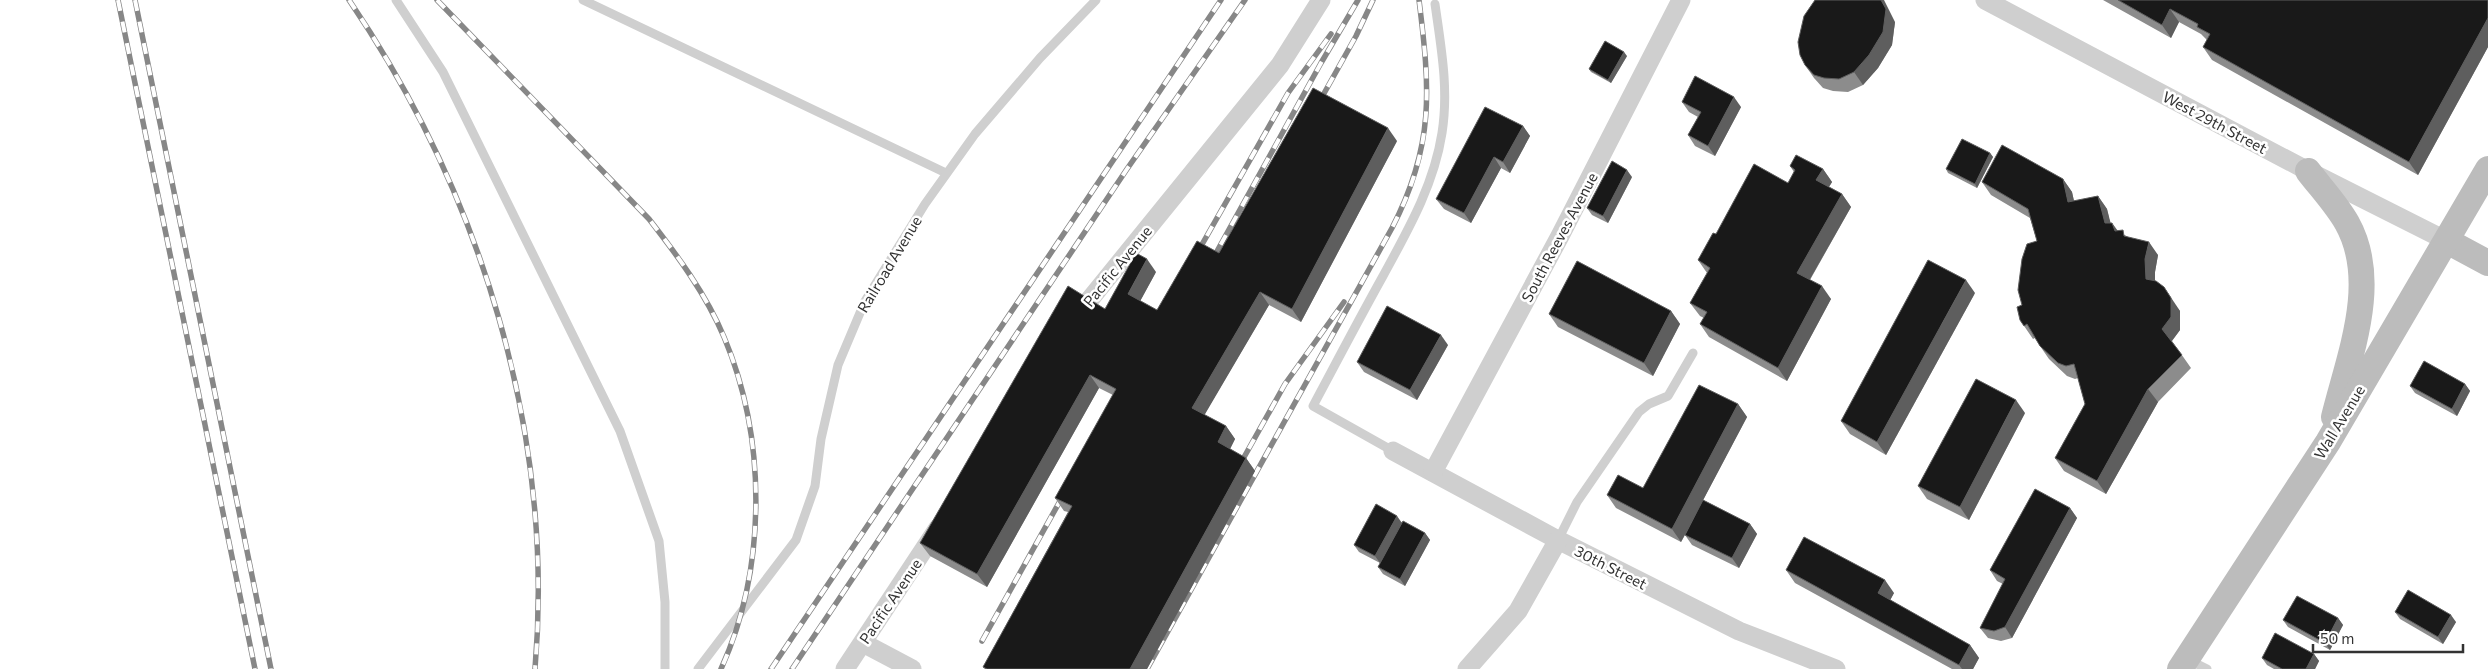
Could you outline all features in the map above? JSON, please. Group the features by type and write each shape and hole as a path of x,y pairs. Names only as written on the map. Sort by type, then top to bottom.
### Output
{"main road":[{"name":"Wall Avenue","path":"2191,665 2328,442 2488,169"},
{"path":"2308,171 2347,222 2357,244 2362,266 2363,289 2357,322 2328,442"},
{"path":"2447,241 2488,263"}],"street":[{"name":"Pacific Avenue","path":"1065,330 1280,65 1321,0"},
{"name":"South Reeves Avenue","path":"1433,472 1560,236 1681,0"},
{"name":"West 29th Street","path":"1985,0 2308,171 2447,241"},
{"name":"30th Street","path":"1393,451 1558,540 1739,631 1836,669"},
{"name":"Pacific Avenue","path":"846,669 949,511"},
{"path":"1467,669 1518,611 1558,540"},
{"path":"863,643 912,669"}],"lane":[{"path":"396,0 443,72 620,431 659,541 665,602 665,669"},
{"path":"583,0 946,173"},
{"name":"Railroad Avenue","path":"698,669 796,540 815,486 821,439 838,365 865,301 946,173 975,134 1040,58 1096,0"},
{"path":"1393,451 1313,406 1414,217 1432,176 1441,140 1445,108 1443,60 1435,4"},
{"path":"1558,540 1577,502 1639,412 1649,404 1668,396 1693,353"}],"building":[{"path":"1815,0 1881,0 1886,9 1883,32 1869,55 1854,72 1839,79 1814,75 1805,65 1800,55 1798,42 1804,16"},
{"path":"2118,0 2488,0 2488,18 2409,162 2203,47 2210,34 2197,27 2198,24 2170,9 2162,25"},
{"path":"1605,41 1624,52 1608,80 1589,69"},
{"path":"1695,76 1734,97 1708,146 1688,135 1701,112 1682,102"},
{"path":"1313,88 1388,128 1292,309 1260,292 1192,408 1226,426 1218,442 1246,458 1130,669 987,669 983,667 1072,506 1055,498 1116,389 1090,375 977,574 920,543 1068,286 1105,309 1136,253 1147,259 1128,294 1157,310 1197,241 1219,253"},
{"path":"1485,107 1523,126 1503,162 1494,157 1464,213 1436,199"},
{"path":"1962,139 1990,153 1975,184 1946,169"},
{"path":"2002,145 2063,179 2068,202 2098,196 2105,223 2112,223 2115,231 2123,230 2124,236 2149,242 2145,259 2146,279 2156,281 2164,287 2171,298 2171,317 2162,329 2182,355 2148,389 2097,481 2055,458 2085,404 2074,364 2066,366 2058,363 2040,346 2027,324 2024,326 2020,320 2017,307 2022,305 2018,290 2022,259 2027,244 2037,241 2028,209 1982,182"},
{"path":"1796,155 1823,169 1816,180 1842,194 1797,273 1822,286 1778,368 1700,324 1707,312 1690,303 1710,268 1698,260 1713,233 1716,234 1754,164 1788,183 1795,170 1790,166"},
{"path":"1612,161 1627,170 1603,216 1587,208"},
{"path":"1928,260 1966,280 1877,442 1841,421"},
{"path":"1577,261 1671,311 1644,363 1549,314"},
{"path":"1387,306 1441,335 1410,390 1357,362"},
{"path":"2424,361 2465,384 2452,409 2410,386"},
{"path":"1976,379 2016,400 1960,507 1918,486"},
{"path":"1699,385 1738,404 1672,529 1607,495 1618,475 1643,488"},
{"path":"2035,489 2070,508 2005,627 1994,631 1980,628 2005,579 1990,570"},
{"path":"1703,500 1750,524 1732,558 1685,535"},
{"path":"1376,504 1397,516 1375,556 1354,545"},
{"path":"1403,521 1425,533 1400,579 1378,567"},
{"path":"1804,537 1885,580 1878,593 1970,645 1959,665 1786,570"},
{"path":"2408,590 2451,615 2438,637 2395,612"},
{"path":"2297,596 2338,618 2325,643 2283,620"},
{"path":"2275,633 2314,654 2306,669 2282,669 2262,658"}],"railway":[{"path":"118,0 255,669"},
{"path":"135,0 271,669"},
{"path":"349,0 396,75 437,153 471,235 499,319 520,405 533,492 538,580 535,669"},
{"path":"437,0 649,219 700,290 724,337 738,376 748,418 754,460 756,503 754,546 747,589 736,630 721,669"},
{"path":"771,669 1221,0"},
{"path":"792,669 1127,169 1245,0"},
{"path":"1210,264 1358,0"},
{"path":"1317,106 1356,36 1373,0"},
{"path":"1147,669 1392,228 1406,198 1416,170 1426,116 1427,89 1419,0"},
{"path":"1196,255 1288,93 1331,34"},
{"path":"1238,468 1285,384 1344,302"},
{"path":"982,641 1065,492"}]}
